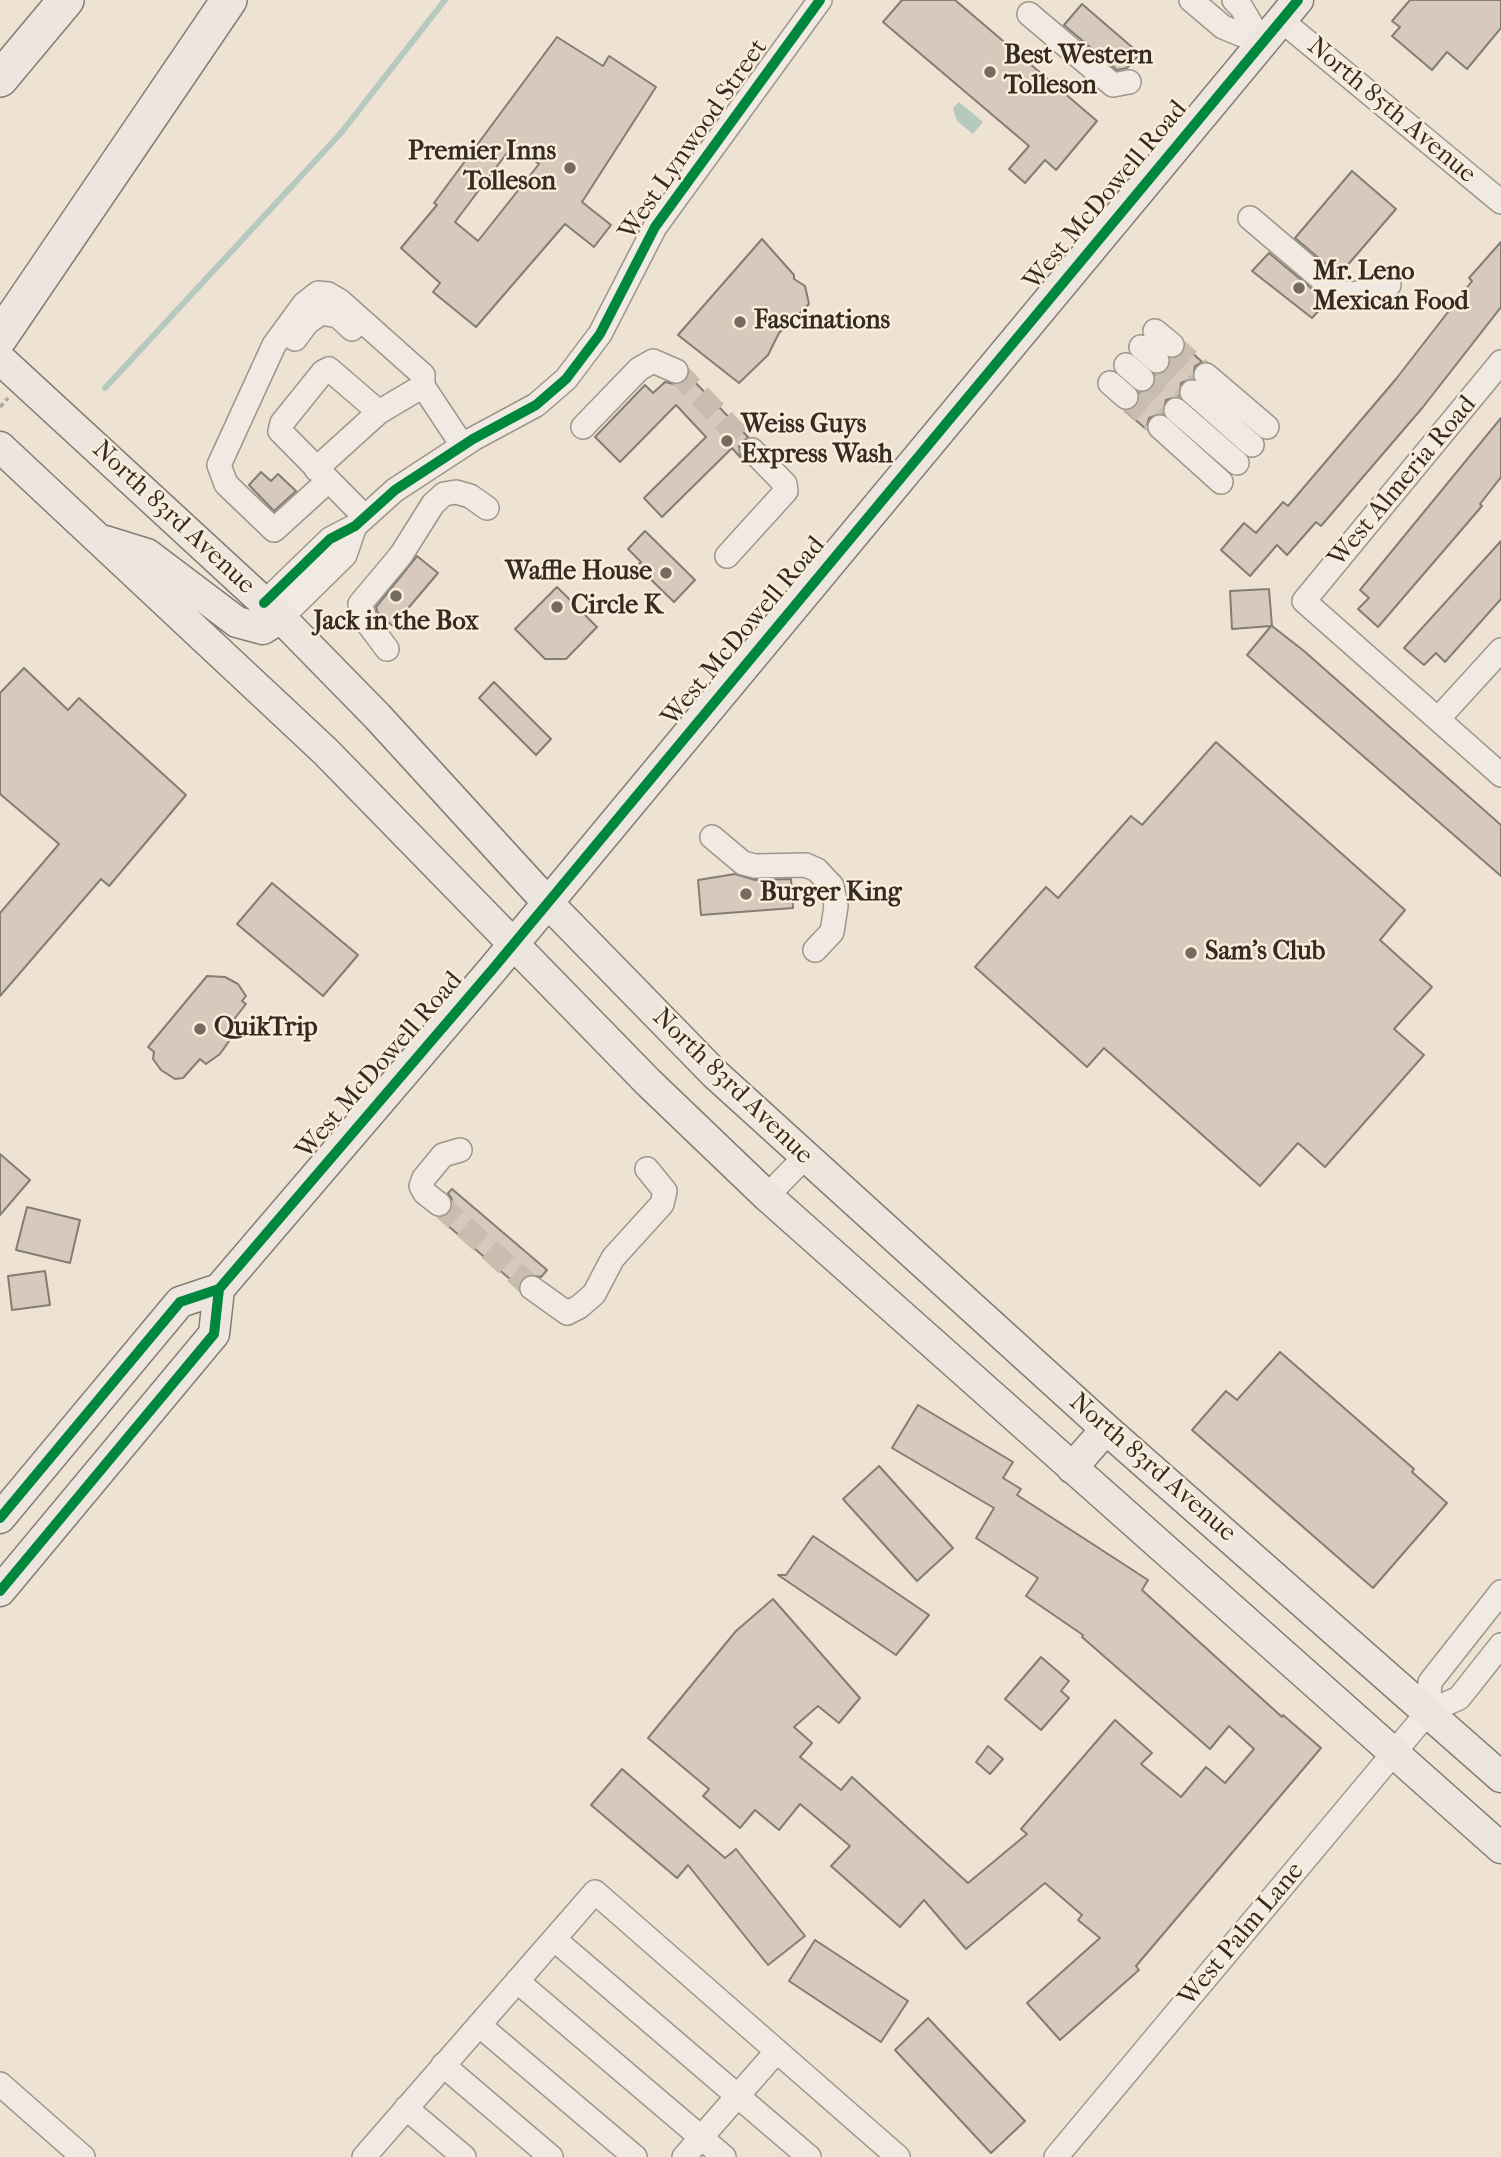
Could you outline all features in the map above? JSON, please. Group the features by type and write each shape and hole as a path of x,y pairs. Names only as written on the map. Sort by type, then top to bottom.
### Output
{"highway":[{"path":"0,79 66,0"},
{"path":"0,337 229,0"}],"main road":[{"name":"West McDowell Road","path":"219,1289 513,945 1289,10"},
{"name":"North 83rd Avenue","path":"0,359 23,394 113,463 273,611 377,716 548,903 707,1066 1106,1429 1501,1777"},
{"name":"North 83rd Avenue","path":"0,447 326,752 654,1088 767,1196 1501,1848"},
{"path":"98,538 147,554 237,622 263,629 273,611"},
{"path":"0,1518 180,1302 219,1289 214,1334 0,1591"},
{"path":"1072,1468 1106,1429"}],"street":[{"name":"West Lynwood Street","path":"273,611 345,555 360,521 395,490 462,446 536,405 566,379 589,352 655,227 820,0"},
{"path":"1191,0 1223,27 1262,43"},
{"path":"1234,0 1262,43"},
{"name":"North 85th Avenue","path":"1289,10 1501,202"},
{"path":"1029,14 1113,85 1129,82"},
{"path":"1250,218 1336,292 1354,294 1389,285"},
{"path":"423,387 379,412 274,530 226,484 219,465 274,345 304,304 318,293 328,294 340,301 423,375 423,387 462,446"},
{"path":"583,427 639,369 653,360 676,371"},
{"name":"West Almeria Road","path":"1438,719 1304,601 1501,362"},
{"path":"360,521 322,475 280,431 282,422 323,372 329,369 379,412"},
{"path":"1252,445 1199,384 1267,427"},
{"path":"1176,410 1237,463"},
{"path":"1160,427 1221,482"},
{"path":"727,556 786,491 785,484 752,450"},
{"path":"387,649 366,621 360,604 401,555 433,504 444,494 456,492 470,496 487,508"},
{"path":"1501,650 1438,719 1501,775"},
{"path":"712,837 743,863 755,866 806,865 825,878 832,886 836,906 832,932 815,950"},
{"path":"439,1204 425,1193 421,1185 443,1155 460,1150"},
{"path":"767,1196 805,1157"},
{"path":"531,1288 567,1312 579,1307 594,1294 613,1258 662,1204 665,1191 647,1169"},
{"name":"West Palm Lane","path":"1427,1712 1430,1682 1501,1592"},
{"name":"West Palm Lane","path":"1056,2157 1394,1755 1427,1712 1459,1698 1501,1645"},
{"path":"367,2156 595,1892 898,2157"},
{"path":"554,1939 809,2157"},
{"path":"517,1981 723,2157"},
{"path":"479,2025 635,2157"},
{"path":"684,2157 777,2051"},
{"path":"443,2065 551,2157"},
{"path":"0,2084 83,2157"},
{"path":"406,2108 464,2157"}],"path":[{"path":"0,407 23,394"}],"shaded area":[{"path":"959,102 983,122 973,134 957,121 953,108"}],"building":[{"name":"Best Western Tolleson","path":"902,0 955,0 1097,121 1056,170 1045,160 1025,183 1009,169 1029,146 883,22"},
{"path":"1410,0 1501,0 1501,28 1467,69 1447,52 1432,70 1392,36 1400,27 1392,21"},
{"path":"1082,4 1140,54 1127,68 1117,70 1064,25"},
{"name":"Premier Inns Tolleson","path":"557,37 603,66 609,56 656,87 582,202 611,225 594,247 565,224 476,327 433,292 440,283 401,248 437,205 434,203","holes":["513,145 539,164 478,241 455,222"]},
{"path":"1352,171 1396,209 1339,275 1295,238"},
{"name":"Fascinations","path":"762,239 794,275 794,279 805,286 809,304 779,333 768,355 739,383 678,335"},
{"path":"1501,242 1501,307 1423,407 1321,526 1316,522 1287,555 1277,545 1250,576 1221,550 1244,523 1256,533 1283,502 1288,506 1396,379 1472,281 1469,278"},
{"name":"Mr. Leno Mexican Food","path":"1269,253 1324,299 1321,303 1324,305 1312,318 1252,271"},
{"path":"1186,347 1202,362 1195,366 1193,378 1181,383 1179,396 1166,400 1163,413 1149,418 1146,429 1125,411 1136,407 1139,393 1152,389 1155,375 1167,371 1171,359 1182,354"},
{"name":"Weiss Guys Express Wash","path":"689,376 748,437 739,446 740,457 732,448 662,517 644,498 706,437 676,405 620,462 595,437 645,385 653,393 665,382 678,385"},
{"path":"1501,418 1501,477 1480,504 1482,506 1378,627 1358,609 1369,598 1360,590"},
{"path":"261,472 271,481 278,474 296,491 274,511 249,485"},
{"name":"Waffle House","path":"645,531 695,580 674,602 637,566 641,562 628,549"},
{"path":"1501,541 1501,599 1445,662 1436,653 1424,665 1404,648"},
{"name":"Jack in the Box","path":"417,556 438,573 393,626 378,614 376,607"},
{"name":"Circle K","path":"557,587 597,627 566,659 545,659 515,629"},
{"path":"1269,589 1272,626 1304,651 1501,825 1501,876 1247,655 1271,626 1232,629 1230,591"},
{"path":"24,668 68,710 79,698 186,795 109,886 101,879 0,996 0,913 59,844 0,794 0,693"},
{"path":"494,682 551,739 536,755 479,698"},
{"name":"Sam's Club","path":"1216,742 1405,910 1380,940 1432,987 1394,1029 1424,1055 1325,1167 1298,1143 1260,1186 1104,1048 1087,1067 975,967 1046,887 1058,898 1131,816 1142,825"},
{"name":"Burger King","path":"735,874 755,880 791,879 793,908 701,915 698,880"},
{"name":"QuikTrip","path":"272,883 358,955 323,996 237,924"},
{"name":"QuikTrip","path":"207,976 225,977 238,984 246,996 242,1001 246,1004 235,1018 236,1031 220,1054 206,1064 200,1059 183,1078 175,1079 161,1070 153,1059 154,1052 148,1047"},
{"path":"0,1154 30,1180 0,1215"},
{"path":"452,1189 547,1270 541,1277 527,1275 518,1286 439,1218 450,1212 452,1199 448,1193"},
{"path":"27,1207 80,1220 70,1263 16,1250"},
{"path":"45,1271 50,1305 12,1310 8,1276"},
{"path":"1280,1352 1414,1469 1412,1472 1447,1503 1373,1588 1192,1430 1226,1391 1237,1400"},
{"path":"918,1405 1013,1462 1003,1478 1021,1489 1017,1495 1148,1580 1142,1590 1282,1717 1283,1715 1321,1748 1136,1966 1139,1970 1060,2040 1027,2003 1100,1938 1078,1920 1082,1915 1045,1883 966,1949 924,1900 900,1927 831,1866 850,1846 800,1804 779,1830 755,1810 740,1828 703,1796 709,1789 648,1738 736,1631 773,1599 860,1698 839,1723 818,1706 794,1727 812,1743 800,1757 841,1790 852,1777 968,1883 1027,1834 1021,1829 1115,1720 1152,1753 1141,1764 1181,1797 1206,1767 1225,1783 1254,1749 1229,1726 1210,1749 1082,1637 1083,1635 1026,1596 1038,1578 976,1538 994,1508 892,1448"},
{"path":"879,1466 953,1548 917,1581 843,1499"},
{"path":"813,1536 929,1615 896,1655 778,1575 786,1575"},
{"path":"1041,1657 1069,1681 1061,1691 1069,1698 1041,1730 1005,1699"},
{"path":"988,1746 1003,1759 990,1774 976,1762"},
{"path":"622,1769 725,1858 736,1849 805,1936 768,1965 688,1865 677,1878 591,1805"},
{"path":"815,1940 908,2001 881,2042 789,1981"},
{"path":"928,2018 1025,2121 991,2153 895,2050"}],"waterway":[{"path":"105,388 341,133 445,0"}],"tunnel":[{"path":"1172,345 1206,375"},
{"path":"1157,361 1192,392"},
{"path":"676,371 752,450"},
{"path":"1142,379 1176,410"},
{"path":"1126,397 1160,427"},
{"path":"439,1204 532,1288"}],"cycle path":[{"path":"264,603 330,539 355,526 395,490 473,439 536,405 566,379 600,334 655,227 820,0"},
{"path":"0,1518 180,1302 219,1289 492,970 1298,0"},
{"path":"0,1591 214,1334 219,1289"}],"place":[{"name":"Best Western Tolleson","path":"990,72"},
{"name":"Premier Inns Tolleson","path":"570,168"},
{"name":"Mr. Leno Mexican Food","path":"1299,288"},
{"name":"Fascinations","path":"740,322"},
{"name":"Weiss Guys Express Wash","path":"727,441"},
{"name":"Waffle House","path":"666,573"},
{"name":"Jack in the Box","path":"396,596"},
{"name":"Circle K","path":"557,607"},
{"name":"Burger King","path":"746,894"},
{"name":"Sam's Club","path":"1191,953"},
{"name":"QuikTrip","path":"200,1029"}]}
